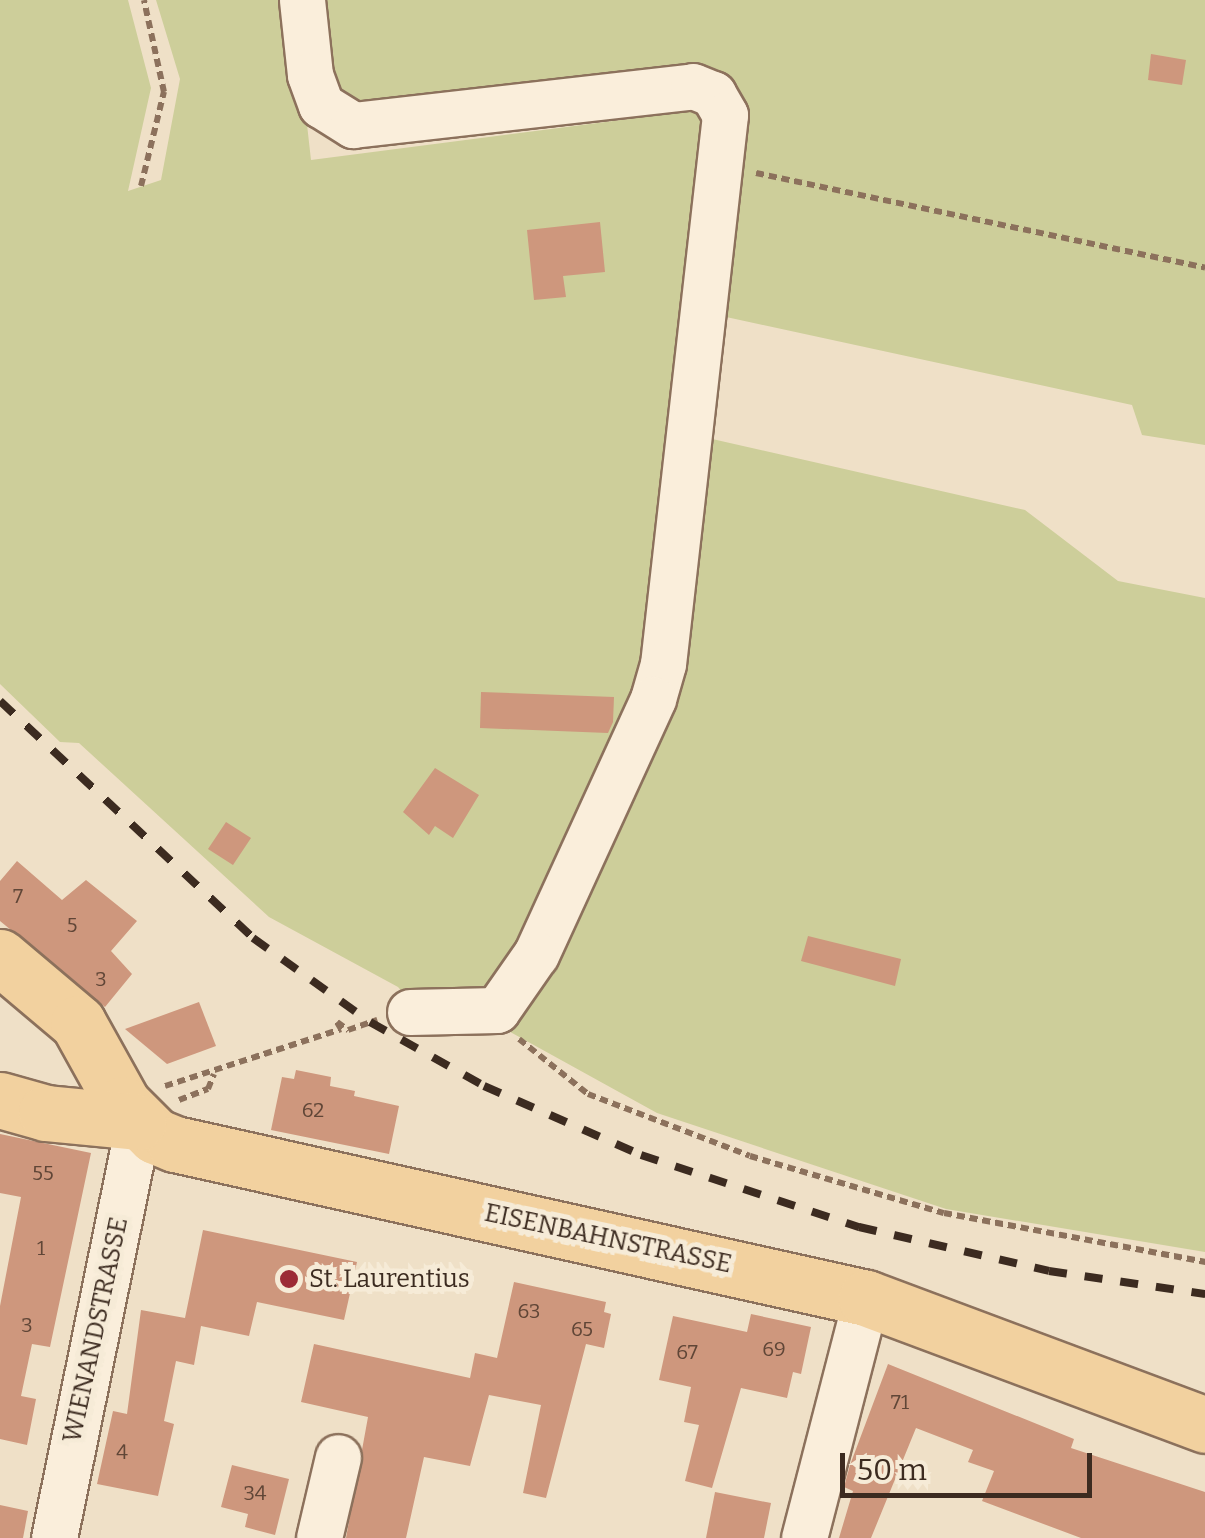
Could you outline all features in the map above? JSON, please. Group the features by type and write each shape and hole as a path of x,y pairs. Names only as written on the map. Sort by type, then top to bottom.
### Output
{"main road":[{"path":"0,957 78,1023 144,1107"},
{"name":"EISENBAHNSTRASSE","path":"0,1100 46,1113 144,1107 155,1136 208,1153 866,1298 1205,1424"}],"street":[{"path":"302,0 310,74 321,105 353,125 693,86 714,94 726,115 663,664 634,750 536,954 497,1010 410,1012"},
{"name":"WIENANDSTRASSE","path":"54,1538 144,1107"},
{"path":"804,1538 866,1298"},
{"path":"319,1538 338,1458"}],"path":[{"path":"141,186 164,92 144,0"},
{"path":"720,178 768,172 1205,268"},
{"path":"497,1010 532,1055 588,1094 650,1122 944,1213 1205,1262"},
{"path":"144,1107 214,1072 328,1033"},
{"path":"144,1107 208,1089 214,1072"}],"green space":[{"path":"0,0 128,0 151,88 128,191 161,180 180,79 156,0 293,0 311,160 699,110 715,122 652,663 624,746 559,875 583,888 643,752 672,664 699,436 1025,510 1118,581 1205,598 1205,1252 946,1209 657,1113 483,1017 417,1009 398,987 269,917 79,743 60,742 0,684"},
{"path":"317,0 1205,0 1205,445 1142,435 1132,405 717,315 713,71 353,110 333,94"}],"building":[{"path":"1151,54 1186,60 1182,85 1148,80"},
{"path":"600,222 605,272 563,276 566,297 534,300 527,230"},
{"path":"481,692 614,697 613,722 608,733 480,728"},
{"path":"435,768 479,795 453,838 435,826 429,835 403,812"},
{"path":"226,822 251,838 233,865 208,849"},
{"path":"17,861 62,900 86,880 137,921 111,951 132,974 105,1007 0,921 0,881"},
{"path":"808,936 901,959 895,986 801,961"},
{"path":"199,1002 216,1046 167,1064 125,1029"},
{"path":"296,1070 331,1077 330,1086 355,1091 354,1096 399,1106 389,1154 271,1130 282,1077 294,1079"},
{"path":"0,1134 91,1153 50,1347 32,1344 21,1396 36,1399 27,1445 0,1439 0,1306 21,1197 0,1193"},
{"path":"203,1230 357,1262 344,1320 257,1302 249,1336 201,1326 194,1365 176,1361 164,1421 174,1424 158,1496 97,1484 113,1411 127,1414 141,1310 185,1318"},
{"path":"514,1282 606,1302 604,1312 611,1314 604,1348 586,1344 546,1498 523,1493 541,1405 489,1395 470,1466 424,1457 406,1538 346,1538 368,1417 301,1402 314,1344 470,1378 475,1353 497,1358"},
{"path":"751,1314 811,1327 801,1374 793,1372 787,1398 741,1388 712,1488 685,1481 699,1425 684,1422 691,1387 659,1380 673,1316 747,1332"},
{"path":"888,1364 1074,1439 1071,1448 1205,1492 1205,1538 1081,1538 982,1501 994,1471 968,1462 973,1450 916,1428 871,1538 839,1538 853,1491 844,1487 850,1465"},
{"path":"232,1465 289,1479 275,1535 245,1527 248,1514 221,1507"},
{"path":"715,1492 771,1503 764,1538 706,1538"},
{"path":"0,1505 28,1511 23,1538 0,1538"}],"railway":[{"path":"0,701 253,938 370,1022 484,1086 641,1155 859,1227 1049,1271 1205,1294"}],"place":[{"name":"St. Laurentius","path":"289,1279"}]}
